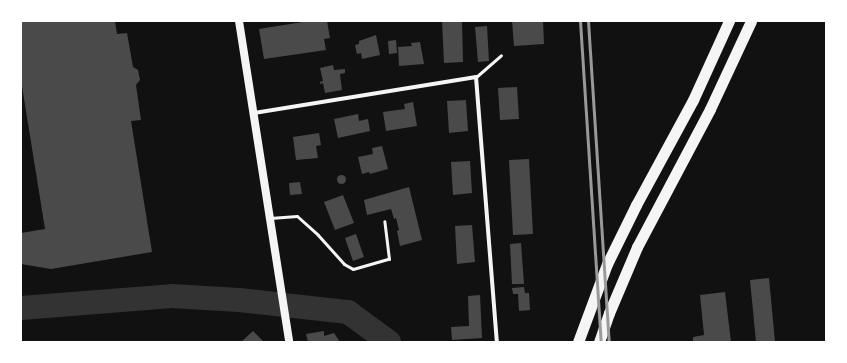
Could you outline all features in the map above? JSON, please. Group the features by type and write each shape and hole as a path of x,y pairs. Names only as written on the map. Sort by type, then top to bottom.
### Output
{"highway":[{"path":"578,342 608,264 636,205 693,100 729,21"},
{"path":"599,342 609,313 637,247 710,109 750,21"}],"main road":[{"path":"239,21 289,342"}],"street":[{"path":"254,113 476,77 497,342"}],"lane":[{"path":"476,77 501,55"},
{"path":"270,218 297,216 318,235 344,264 353,269 389,259 384,221"}],"building":[{"path":"21,21 115,21 117,34 127,33 133,67 138,70 140,80 136,85 141,120 131,121 152,252 51,269 21,264 21,233 45,229 21,80"},
{"path":"309,21 327,21 330,38 324,39 326,50 264,59 259,29"},
{"path":"442,21 462,21 463,62 444,63"},
{"path":"512,21 543,21 544,44 514,46"},
{"path":"487,26 489,61 478,62 475,27"},
{"path":"376,35 380,55 362,59 361,53 357,54 355,45 359,44 359,41"},
{"path":"396,40 397,53 389,54 388,41"},
{"path":"420,42 424,64 399,66 398,47 412,46 411,43"},
{"path":"333,65 334,70 345,69 345,73 340,74 342,90 325,93 323,83 320,84 320,82 323,81 320,68"},
{"path":"517,87 519,119 500,120 498,88"},
{"path":"466,100 468,131 449,133 447,101"},
{"path":"413,102 417,126 386,131 383,112 405,109 404,104"},
{"path":"358,114 359,121 368,119 370,131 338,138 334,119"},
{"path":"319,133 321,145 316,146 318,158 296,160 293,137"},
{"path":"382,146 388,169 370,174 369,172 362,174 358,157 373,154 372,148"},
{"path":"529,159 533,234 513,235 509,160"},
{"path":"470,161 472,193 453,195 451,162"},
{"path":"339,175 343,175 345,179 343,183 339,183 337,181 337,177"},
{"path":"300,182 302,194 290,195 289,183"},
{"path":"409,187 422,240 400,246 397,231 399,230 396,218 394,219 391,209 367,215 364,200"},
{"path":"343,195 354,223 335,230 324,202"},
{"path":"472,225 475,262 457,264 455,226"},
{"path":"356,234 364,257 353,261 345,238"},
{"path":"521,243 524,284 512,284 510,244"},
{"path":"769,278 775,342 756,342 750,280"},
{"path":"524,287 525,293 529,293 530,310 519,311 518,294 513,294 512,288"},
{"path":"725,292 731,342 693,342 693,337 704,335 700,295"},
{"path":"480,295 482,338 452,340 451,327 469,326 468,296"},
{"path":"253,331 264,342 241,342"},
{"path":"324,331 324,336 334,333 340,342 308,342 306,334"}],"waterway":[{"path":"21,308 172,296 239,300 348,312 389,342"}],"railway":[{"path":"580,21 601,342"},
{"path":"588,21 609,342"}]}
